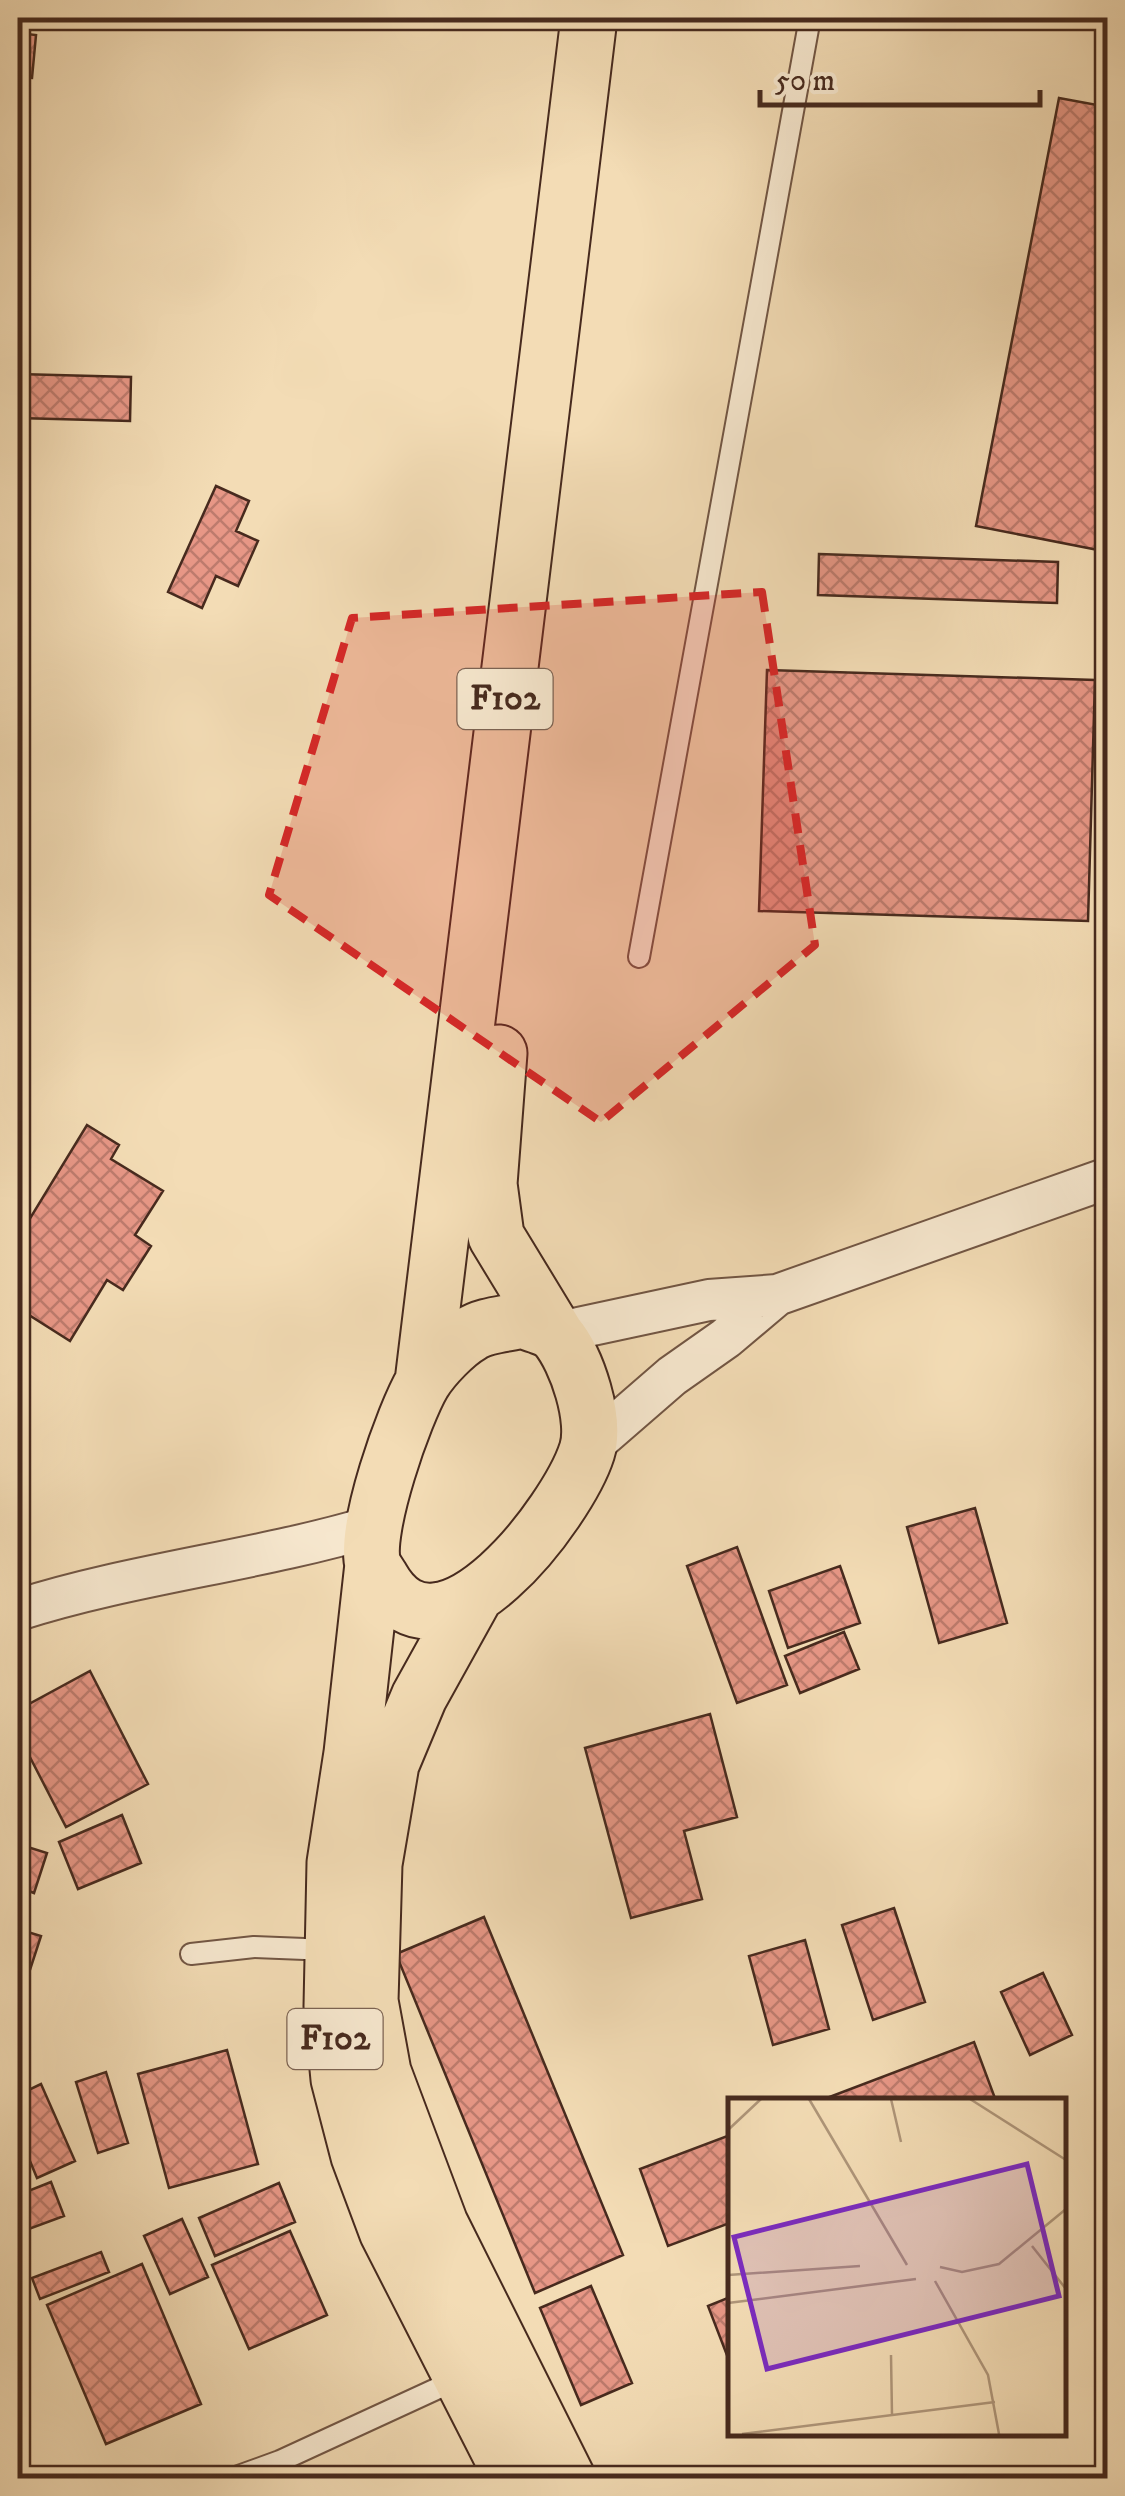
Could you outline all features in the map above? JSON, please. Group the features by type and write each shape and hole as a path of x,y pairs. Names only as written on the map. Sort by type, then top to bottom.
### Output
{"main road":[{"name":"F102","path":"513,2478 387,2231 359,2156 338,2079 332,1950 335,1863 362,1680 373,1545 386,1475 423,1382 589,18"},
{"name":"F102","path":"373,1545 390,1593 414,1608 444,1612 475,1596 508,1570 568,1490 589,1448 588,1412 578,1372 496,1236 489,1184 491,1130 626,18"},
{"name":"F102","path":"423,1382 472,1332 522,1320 555,1333"},
{"name":"F102","path":"475,1596 419,1697 391,1764 374,1864 370,2001 383,2072 433,2206 567,2478"}],"street":[{"path":"555,1333 709,1300 776,1295 1108,1178"},
{"path":"589,1448 672,1376 726,1338 776,1295"},
{"path":"18,1610 60,1596 313,1544 373,1545"}],"lane":[{"path":"639,956 810,18"},
{"path":"191,1954 254,1947 332,1950"},
{"path":"232,2478 280,2461 460,2378"}],"highlighted area":[{"path":"762,592 815,945 601,1122 269,895 352,618"}],"building":[{"path":"18,33 36,35 32,78 18,77"},
{"path":"1059,98 1108,107 1108,552 976,526"},
{"path":"18,374 131,377 130,421 18,418"},
{"path":"216,486 249,501 236,531 258,541 238,586 216,576 202,608 168,592"},
{"path":"819,554 1058,562 1057,603 818,595"},
{"path":"767,670 1095,680 1088,921 759,911"},
{"path":"87,1125 119,1145 111,1159 163,1191 135,1235 151,1246 123,1290 107,1280 70,1341 18,1308 18,1238"},
{"path":"975,1508 1007,1623 939,1643 907,1527"},
{"path":"737,1547 787,1685 737,1703 687,1566"},
{"path":"840,1566 860,1623 788,1648 769,1591"},
{"path":"844,1632 859,1669 800,1693 785,1656"},
{"path":"90,1671 148,1784 66,1827 18,1734 18,1710"},
{"path":"710,1714 737,1817 684,1831 702,1899 631,1918 585,1748"},
{"path":"122,1815 141,1863 78,1889 59,1842"},
{"path":"18,1844 47,1853 34,1893 18,1887"},
{"path":"894,1908 925,2002 873,2020 842,1925"},
{"path":"484,1917 623,2255 535,2293 396,1954"},
{"path":"18,1929 41,1936 28,1976 18,1973"},
{"path":"805,1940 829,2029 773,2045 749,1956"},
{"path":"1043,1973 1072,2035 1030,2055 1001,1992"},
{"path":"974,2042 995,2098 827,2098"},
{"path":"227,2050 258,2164 169,2188 138,2074"},
{"path":"106,2072 128,2143 98,2153 76,2082"},
{"path":"41,2084 75,2161 37,2178 18,2132 18,2095"},
{"path":"728,2136 728,2224 668,2246 640,2169"},
{"path":"51,2182 64,2216 18,2233 18,2195"},
{"path":"279,2183 295,2222 215,2256 199,2218"},
{"path":"182,2219 208,2277 170,2294 144,2236"},
{"path":"290,2231 327,2315 249,2349 212,2265"},
{"path":"101,2252 109,2272 40,2299 32,2278"},
{"path":"142,2264 201,2404 106,2444 47,2305"},
{"path":"591,2286 632,2383 581,2405 540,2308"},
{"path":"728,2298 728,2358 708,2306"}]}
